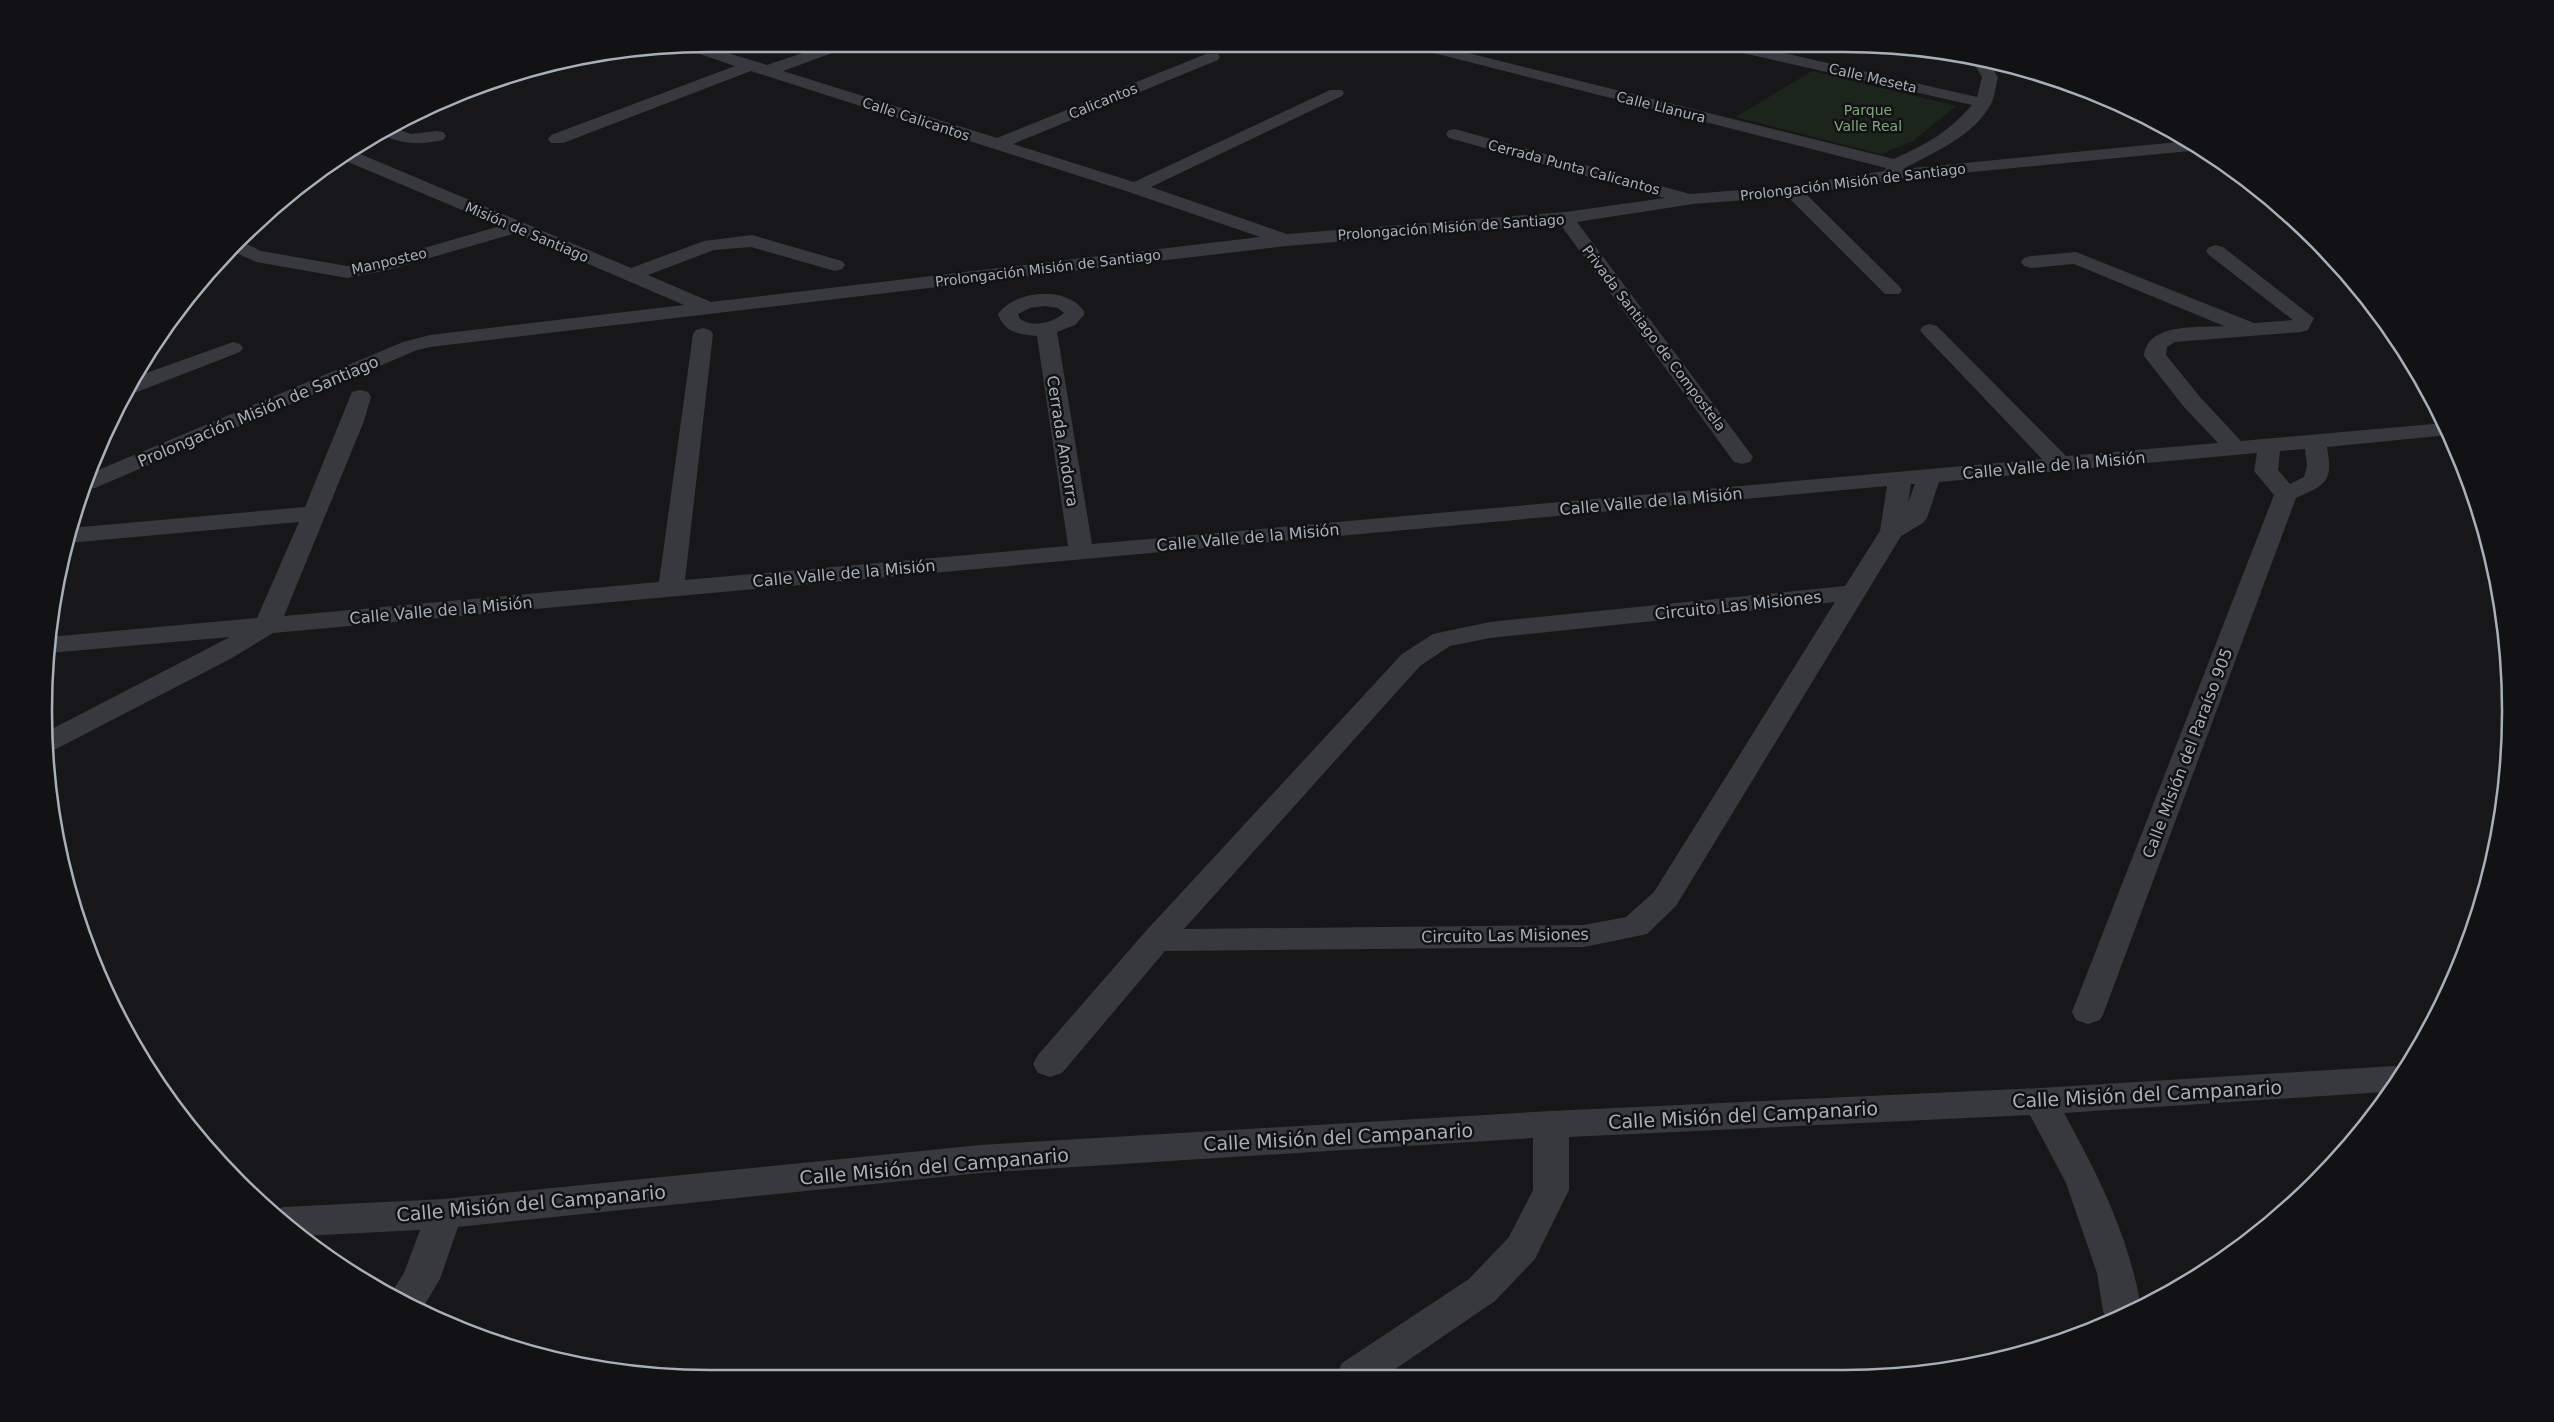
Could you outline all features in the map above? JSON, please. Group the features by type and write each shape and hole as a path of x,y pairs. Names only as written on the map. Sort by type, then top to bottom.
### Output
{"street":[{"name":"Calle Calicantos","path":"708,52 1135,188 1286,240"},
{"path":"769,70 821,52"},
{"name":"Calle Llanura","path":"1446,52 1894,170"},
{"name":"Calle Meseta","path":"1760,52 1983,103"},
{"name":"Calicantos","path":"995,145 1212,57"},
{"path":"557,139 749,66"},
{"path":"1894,170 1959,130 1983,103 1990,77 1985,68"},
{"path":"1135,188 1336,93"},
{"path":"394,134 408,140 418,141 437,136"},
{"name":"Cerrada Punta Calicantos","path":"1455,134 1693,199"},
{"name":"Prolongación Misión de Santiago","path":"95,480 410,346 430,341 1286,240 1565,218 1693,199 1792,191 1894,170 2182,147"},
{"name":"Misión de Santiago","path":"354,158 515,228 707,307"},
{"path":"1792,191 1892,290"},
{"name":"Privada Santiago de Compostela","path":"1565,218 1742,457"},
{"name":"Manposteo","path":"242,249 256,256 347,272 381,266 515,228"},
{"path":"630,275 711,244 752,242 835,265"},
{"path":"2216,251 2304,318 2301,326 2171,336 2159,342 2155,348 2156,356 2192,402 2235,448"},
{"path":"2031,262 2076,258 2253,330"},
{"name":"Cerrada Andorra","path":"1046,329 1081,552"},
{"path":"1930,330 2060,464"},
{"path":"671,589 703,334"},
{"path":"141,383 233,348"},
{"path":"53,739 223,652 267,625 353,421 360,397"},
{"name":"Calle Valle de la Misión","path":"56,644 2438,430"},
{"path":"2269,445 2266,471 2286,494 2314,481 2319,466 2315,441"},
{"name":"Circuito Las Misiones","path":"1892,531 1915,518 1929,476"},
{"name":"Circuito Las Misiones","path":"1156,940 1584,936 1636,926 1665,899 1892,531 1900,478"},
{"name":"Calle Misión del Paraíso 905","path":"2088,1012 2286,494"},
{"path":"77,535 314,513"},
{"name":"Circuito Las Misiones","path":"1050,1064 1156,940 1411,660 1442,640 1490,630 1852,593"},
{"name":"Calle Misión del Campanario","path":"296,1221 444,1214 980,1159 1551,1124 2040,1101 2389,1079"},
{"path":"2040,1101 2084,1183 2116,1273 2121,1307"},
{"path":"1362,1370 1482,1290 1522,1248 1551,1190 1551,1124"},
{"path":"410,1296 421,1279 444,1214"}],"green space":[{"name":"Parque Valle Real","path":"1812,71 1956,106 1913,141 1881,154 1736,117"}]}
